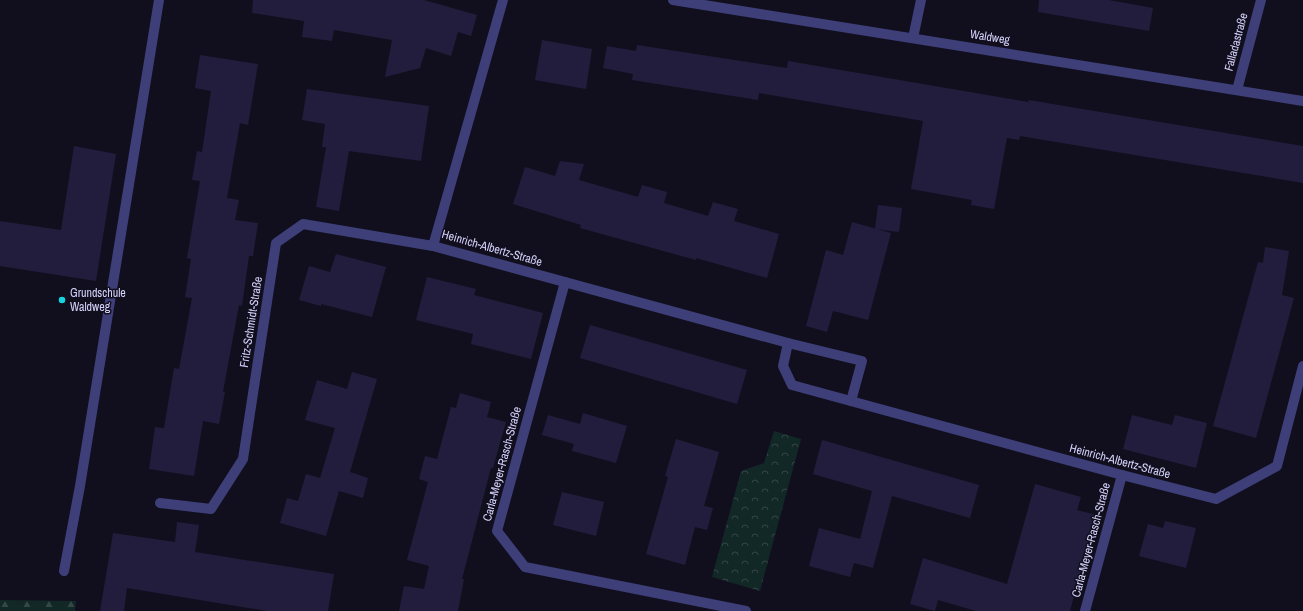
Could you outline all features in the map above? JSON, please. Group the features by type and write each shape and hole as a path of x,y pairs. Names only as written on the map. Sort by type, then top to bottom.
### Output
{"street":[{"path":"64,571 80,486 159,0"},
{"name":"Heinrich-Albertz-Straße","path":"504,0 433,246 788,343 862,361 851,401"},
{"name":"Waldweg","path":"673,0 1303,101"},
{"path":"914,38 921,0"},
{"name":"Falladastraße","path":"1237,90 1261,0"},
{"name":"Fritz-Schmidt-Straße","path":"160,503 211,509 244,459 276,243 303,224 433,246"},
{"name":"Carla-Meyer-Rasch-Straße","path":"565,282 497,531 525,567 746,611"},
{"name":"Heinrich-Albertz-Straße","path":"788,343 783,366 792,386 1216,499 1277,466 1303,366"},
{"name":"Carla-Meyer-Rasch-Straße","path":"1085,611 1122,475"}],"green space":[{"path":"774,431 801,439 760,591 712,577 741,471 764,463"},
{"path":"0,600 76,601 75,611 0,611"}],"building":[{"path":"253,0 424,0 477,15 471,36 458,32 451,56 426,48 420,68 385,77 392,40 334,30 332,41 302,37 304,21 252,13"},
{"path":"1039,0 1109,0 1153,8 1149,31 1038,12"},
{"path":"542,40 592,49 586,89 535,80"},
{"path":"637,45 787,68 788,61 1028,102 1029,100 1303,146 1303,183 1020,136 1019,140 1007,138 994,209 971,205 972,200 911,189 923,121 759,93 758,100 632,80 633,74 603,68 607,46 636,51"},
{"path":"200,55 258,64 248,125 240,123 227,198 239,200 235,220 258,223 253,256 249,256 242,306 239,305 223,392 225,392 219,424 203,421 194,476 149,469 155,427 164,428 174,368 179,369 192,298 185,297 191,259 187,258 200,181 192,180 197,151 202,152 211,91 195,88"},
{"path":"307,89 429,106 421,161 349,151 339,211 316,207 326,147 322,147 325,124 302,120"},
{"path":"74,146 116,154 96,281 0,266 0,221 61,230"},
{"path":"560,161 584,164 579,180 638,197 642,185 667,192 664,203 708,216 713,202 738,209 734,221 779,234 767,278 580,228 581,225 513,204 525,167 555,176"},
{"path":"878,205 902,208 899,232 875,229"},
{"path":"852,222 891,233 868,320 833,311 827,332 806,326 826,250 843,255"},
{"path":"1265,247 1289,251 1282,295 1294,298 1256,438 1213,426 1258,262 1263,263"},
{"path":"336,254 386,267 372,317 299,300 309,266 330,272"},
{"path":"427,277 476,289 474,295 543,313 531,359 471,344 473,334 416,320"},
{"path":"590,325 747,370 737,404 580,358"},
{"path":"352,372 377,379 350,472 368,478 363,498 339,491 326,536 280,523 287,498 298,501 306,474 320,478 335,428 305,420 317,380 347,389"},
{"path":"460,393 491,402 487,417 506,422 493,468 491,468 462,579 464,579 458,611 399,611 404,586 424,589 429,566 407,560 428,482 419,479 425,456 437,459 451,407 456,408"},
{"path":"583,413 627,426 616,463 572,451 574,444 542,435 548,415 580,424"},
{"path":"1132,415 1172,425 1175,415 1207,423 1196,468 1123,449"},
{"path":"676,439 719,452 704,506 713,508 707,530 695,527 685,565 646,554 668,477 665,476"},
{"path":"822,440 979,485 970,518 892,496 873,568 854,563 850,577 809,566 819,528 860,539 872,491 813,474"},
{"path":"1035,484 1081,497 1077,510 1096,515 1070,611 976,611 938,600 935,611 910,604 923,558 1007,584"},
{"path":"562,492 604,502 596,536 553,525"},
{"path":"1165,521 1196,528 1186,568 1139,556 1148,524 1163,528"},
{"path":"177,522 199,525 195,552 334,574 328,611 267,611 127,588 124,611 100,611 113,533 175,542"}],"place":[{"name":"Grundschule Waldweg","path":"62,300"}]}
